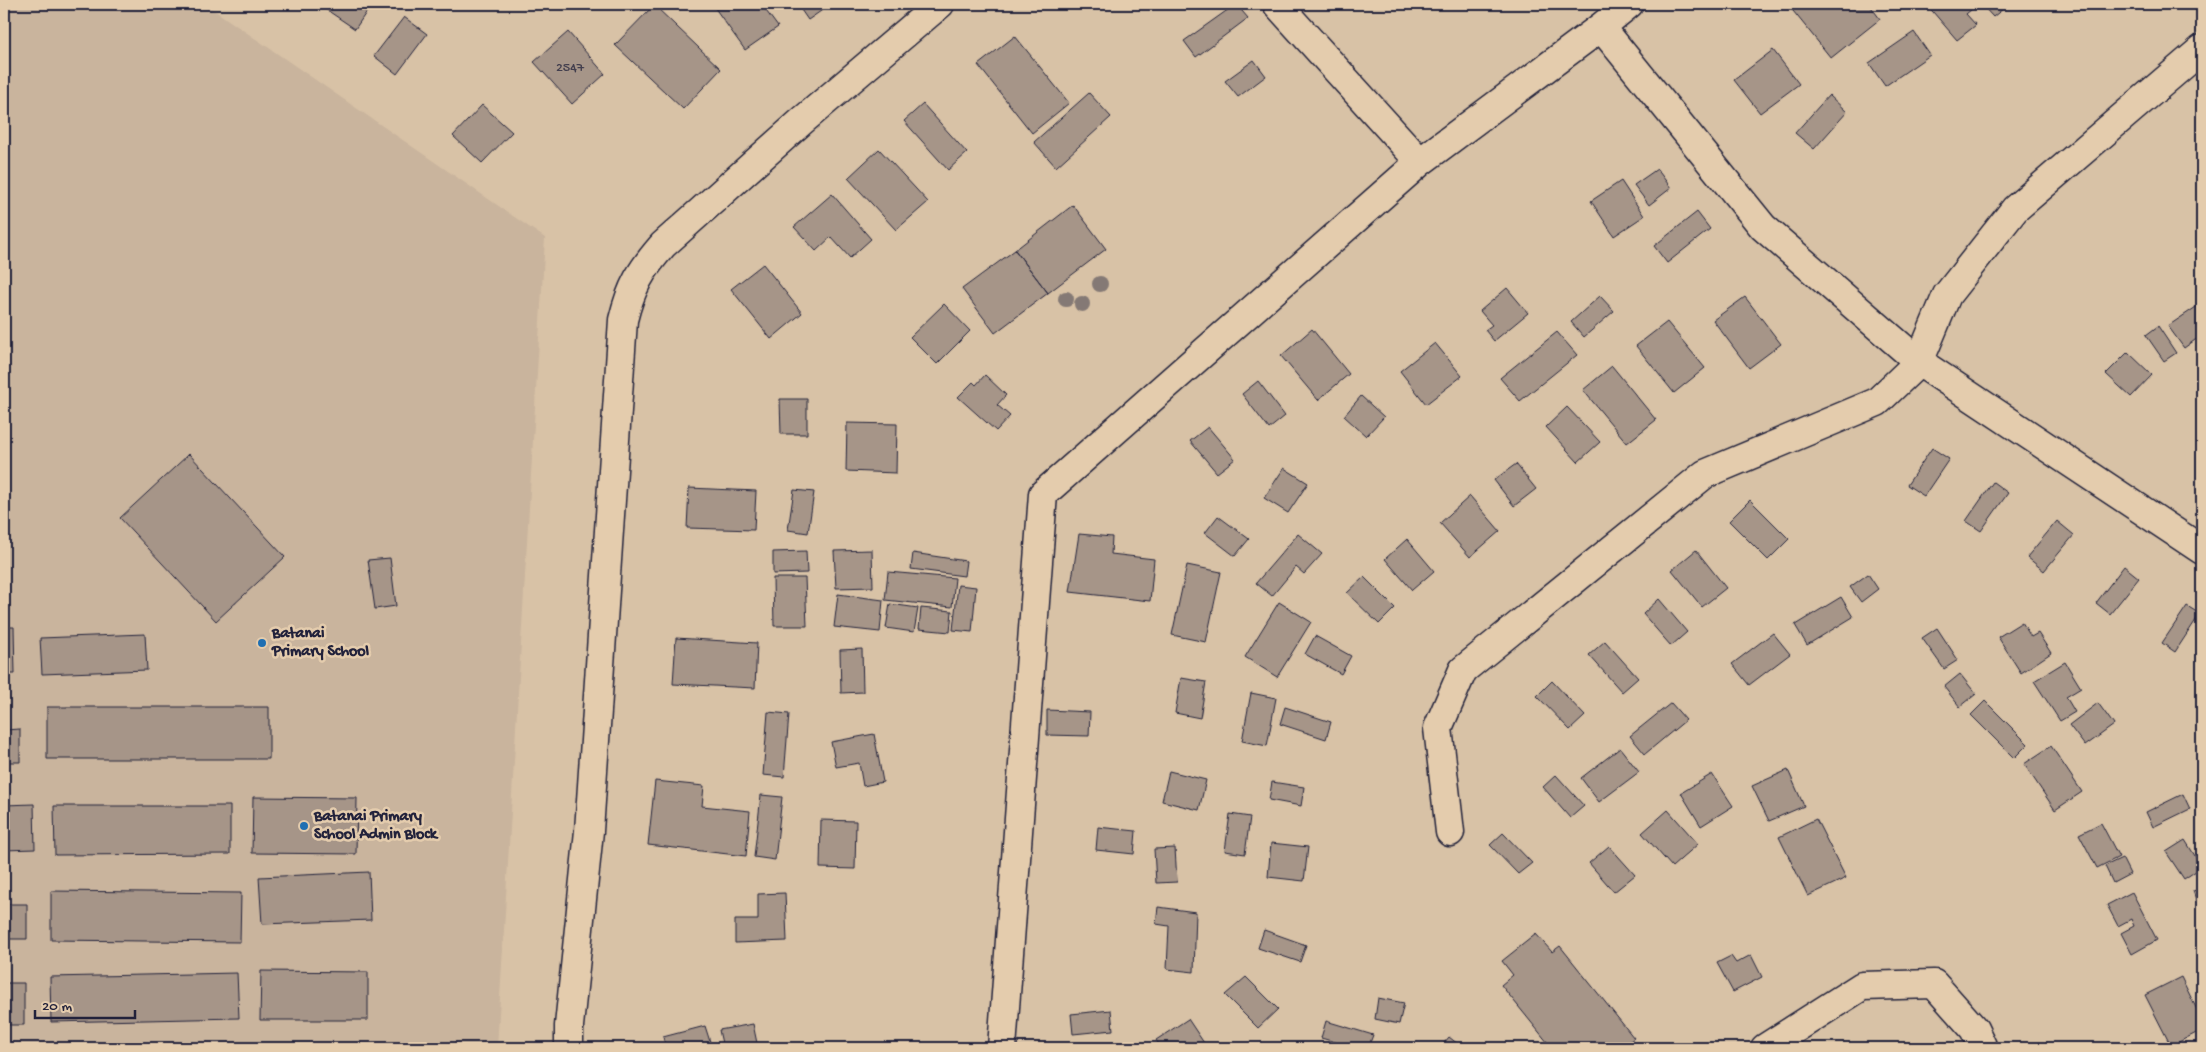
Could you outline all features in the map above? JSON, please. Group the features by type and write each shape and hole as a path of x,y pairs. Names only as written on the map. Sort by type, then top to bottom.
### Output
{"street":[{"path":"569,1048 569,1026 590,831 623,320 629,295 643,268 664,245 802,121 940,4"},
{"path":"1277,4 1420,162"},
{"path":"1002,1048 1042,494 1420,162 1601,27 1628,4"},
{"path":"1601,27 1763,227 1919,362 2202,550"},
{"path":"1450,832 1438,728 1463,670 1705,474 1878,402 1919,362 1947,294 2015,209 2202,50"},
{"path":"1765,1048 1862,986 1934,984 1974,1029 1984,1048"}],"shaded area":[{"name":"Batanai Primary School","path":"4,4 205,4 545,238 497,1048 4,1048"}],"building":[{"path":"318,4 372,4 355,29"},
{"path":"712,4 761,4 778,27 745,50"},
{"path":"797,4 831,4 808,20"},
{"path":"1236,4 1248,18 1196,57 1184,41"},
{"path":"1792,4 1869,4 1880,19 1831,58 1789,6"},
{"path":"1978,4 1966,14 1976,25 1957,40 1927,5"},
{"path":"1981,4 2009,4 1993,17"},
{"path":"654,5 721,69 683,109 615,45"},
{"path":"404,17 427,34 397,74 374,56"},
{"path":"568,32 605,74 572,104 534,62"},
{"path":"1914,32 1930,55 1885,86 1869,63"},
{"path":"1015,36 1069,103 1032,133 978,65"},
{"path":"1773,50 1799,84 1760,113 1734,80"},
{"path":"1254,60 1266,76 1238,97 1225,81"},
{"path":"1089,93 1111,117 1056,167 1034,142"},
{"path":"1829,95 1847,112 1814,149 1795,133"},
{"path":"923,104 967,153 948,170 904,121"},
{"path":"482,105 512,132 482,163 453,136"},
{"path":"879,149 928,202 896,230 848,178"},
{"path":"1657,169 1671,188 1649,205 1634,185"},
{"path":"1621,181 1644,216 1614,236 1591,201"},
{"path":"832,194 871,239 850,258 831,237 816,251 794,227"},
{"path":"1073,205 1106,249 1048,293 1015,250"},
{"path":"1697,212 1710,229 1667,263 1654,246"},
{"path":"1015,250 1048,293 995,333 962,289"},
{"path":"763,264 802,313 771,339 731,289"},
{"path":"1507,288 1528,313 1494,341 1485,330 1492,325 1480,311"},
{"path":"1600,296 1614,311 1584,337 1571,322"},
{"path":"1745,297 1781,344 1749,368 1713,320"},
{"path":"2202,303 2202,335 2184,348 2168,326"},
{"path":"944,304 970,331 937,364 910,337"},
{"path":"1667,322 1705,368 1674,393 1636,346"},
{"path":"2158,326 2176,353 2164,361 2146,335"},
{"path":"1312,329 1349,374 1318,400 1281,356"},
{"path":"1557,332 1577,355 1520,401 1500,378"},
{"path":"1435,343 1462,376 1426,404 1400,371"},
{"path":"2128,352 2152,375 2131,397 2106,374"},
{"path":"1612,366 1656,420 1627,443 1583,390"},
{"path":"985,375 1006,395 997,405 1010,416 996,431 958,397 973,382 976,385"},
{"path":"1258,381 1285,416 1269,429 1242,394"},
{"path":"1361,396 1384,417 1366,436 1344,416"},
{"path":"780,399 807,399 807,434 781,434"},
{"path":"1567,407 1600,442 1578,462 1546,427"},
{"path":"847,423 897,424 896,473 846,471"},
{"path":"1208,427 1235,459 1217,473 1190,441"},
{"path":"1932,448 1949,459 1924,496 1907,485"},
{"path":"189,454 285,557 216,621 120,518"},
{"path":"1516,464 1536,489 1514,506 1494,480"},
{"path":"1284,468 1308,483 1288,513 1264,498"},
{"path":"1993,482 2008,493 1981,531 1966,521"},
{"path":"689,488 756,491 754,530 687,528"},
{"path":"794,490 814,492 808,533 788,530"},
{"path":"1470,496 1500,531 1470,557 1440,523"},
{"path":"1750,500 1789,539 1768,560 1729,521"},
{"path":"1218,516 1249,539 1235,556 1205,533"},
{"path":"2057,521 2074,535 2044,571 2027,557"},
{"path":"1079,534 1112,537 1111,554 1154,559 1150,601 1070,592"},
{"path":"1298,534 1322,554 1304,574 1296,567 1272,596 1256,583"},
{"path":"1407,539 1434,571 1412,590 1385,559"},
{"path":"872,550 873,587 836,588 834,551"},
{"path":"1696,550 1726,588 1702,607 1672,570"},
{"path":"806,551 807,573 773,574 773,552"},
{"path":"913,553 966,561 964,576 911,569"},
{"path":"390,558 396,606 375,609 368,560"},
{"path":"1187,565 1221,572 1206,642 1172,635"},
{"path":"2124,566 2139,578 2110,614 2096,603"},
{"path":"888,572 955,578 952,607 885,600"},
{"path":"1868,574 1878,589 1861,602 1850,587"},
{"path":"1364,577 1395,608 1379,624 1347,593"},
{"path":"773,578 805,578 807,626 774,626"},
{"path":"958,585 976,587 972,632 953,630"},
{"path":"838,594 883,600 880,632 834,627"},
{"path":"1841,597 1853,617 1807,645 1795,625"},
{"path":"1659,599 1687,632 1671,646 1643,614"},
{"path":"1279,602 1311,622 1277,677 1245,657"},
{"path":"890,604 918,608 914,632 886,628"},
{"path":"2187,606 2200,614 2175,652 2162,643"},
{"path":"921,608 952,611 950,632 919,629"},
{"path":"2022,622 2031,637 2038,633 2051,653 2021,673 1998,637"},
{"path":"4,627 14,627 15,674 4,674"},
{"path":"1937,628 1958,660 1944,669 1922,638"},
{"path":"1773,633 1790,654 1749,685 1732,664"},
{"path":"145,634 147,670 42,674 40,638"},
{"path":"1315,636 1351,656 1341,674 1305,654"},
{"path":"676,638 757,643 755,688 673,684"},
{"path":"1605,641 1638,678 1622,692 1589,655"},
{"path":"862,649 863,692 841,693 840,650"},
{"path":"2065,662 2081,688 2066,697 2075,712 2060,721 2034,681"},
{"path":"1960,674 1976,694 1960,707 1944,687"},
{"path":"1181,678 1206,682 1200,718 1175,713"},
{"path":"1552,681 1585,716 1570,730 1537,696"},
{"path":"1251,693 1276,698 1267,746 1242,741"},
{"path":"1985,701 2028,744 2014,758 1971,715"},
{"path":"1671,703 1686,720 1645,754 1630,736"},
{"path":"2098,703 2114,725 2085,746 2069,725"},
{"name":"Batanai Primary School","path":"47,707 269,707 269,759 47,759"},
{"path":"1285,707 1331,722 1326,739 1280,724"},
{"path":"1047,710 1090,712 1089,736 1047,735"},
{"path":"768,712 789,714 784,777 763,775"},
{"path":"20,729 20,762 4,762 4,730"},
{"path":"874,734 883,782 863,786 859,763 836,767 831,742"},
{"path":"2051,746 2082,792 2055,810 2024,764"},
{"path":"1620,748 1639,772 1599,802 1581,778"},
{"path":"1788,770 1804,806 1769,821 1752,786"},
{"path":"1169,771 1206,780 1199,810 1162,801"},
{"path":"1712,774 1733,806 1701,826 1681,793"},
{"path":"1556,775 1584,806 1570,818 1543,787"},
{"path":"655,781 704,786 702,806 750,811 746,856 648,845"},
{"path":"1272,782 1304,787 1301,806 1269,800"},
{"path":"2183,794 2190,809 2153,827 2146,812"},
{"path":"761,795 782,797 775,860 754,857"},
{"name":"Batanai Primary School Admin Block","path":"253,797 357,798 356,854 252,853"},
{"path":"34,804 35,849 4,850 4,805"},
{"path":"54,806 230,806 230,854 55,855"},
{"path":"1668,810 1698,844 1672,867 1642,833"},
{"path":"1230,814 1250,817 1245,854 1225,851"},
{"path":"1816,819 1846,878 1808,896 1779,837"},
{"path":"821,820 856,821 855,869 820,868"},
{"path":"2101,823 2119,857 2097,868 2079,834"},
{"path":"1098,827 1136,831 1134,854 1096,850"},
{"path":"1503,833 1532,863 1518,874 1490,845"},
{"path":"2185,840 2202,867 2184,879 2166,852"},
{"path":"1271,843 1308,847 1304,881 1268,877"},
{"path":"1609,846 1635,875 1614,892 1589,863"},
{"path":"1175,848 1177,882 1156,883 1154,849"},
{"path":"2122,858 2130,874 2113,883 2105,866"},
{"path":"369,872 371,920 262,924 259,877"},
{"path":"2202,888 2202,916 2193,891"},
{"path":"51,891 241,893 240,942 51,940"},
{"path":"2132,892 2157,940 2132,954 2121,933 2134,926 2131,919 2118,926 2107,905"},
{"path":"785,893 787,941 735,943 735,920 758,920 758,894"},
{"path":"4,904 27,904 27,939 4,939"},
{"path":"1158,907 1196,912 1194,972 1167,969 1169,926 1156,924"},
{"path":"1264,930 1306,945 1300,962 1258,948"},
{"path":"1536,934 1552,952 1560,946 1634,1038 1621,1048 1552,1048 1501,985 1513,975 1502,961"},
{"path":"1751,955 1762,977 1733,992 1717,963 1731,956 1736,963"},
{"path":"261,971 368,972 368,1020 260,1020"},
{"path":"237,973 239,1018 51,1022 50,977"},
{"path":"1246,977 1278,1009 1258,1028 1225,995"},
{"path":"2181,977 2202,1020 2202,1030 2171,1046 2145,995"},
{"path":"4,983 24,983 24,1025 4,1025"},
{"path":"1378,998 1404,1003 1399,1024 1375,1019"},
{"path":"1111,1010 1113,1030 1073,1034 1071,1014"},
{"path":"1188,1019 1206,1046 1202,1048 1159,1048 1161,1047 1156,1040"},
{"path":"1326,1021 1373,1035 1368,1048 1356,1048 1321,1038"},
{"path":"753,1024 758,1048 723,1048 719,1030"},
{"path":"705,1026 712,1048 666,1048 663,1037"},
{"path":"1449,1037 1463,1048 1440,1048"}],"place":[{"name":"Batanai Primary School","path":"262,643"},
{"name":"Batanai Primary School Admin Block","path":"304,826"}]}
